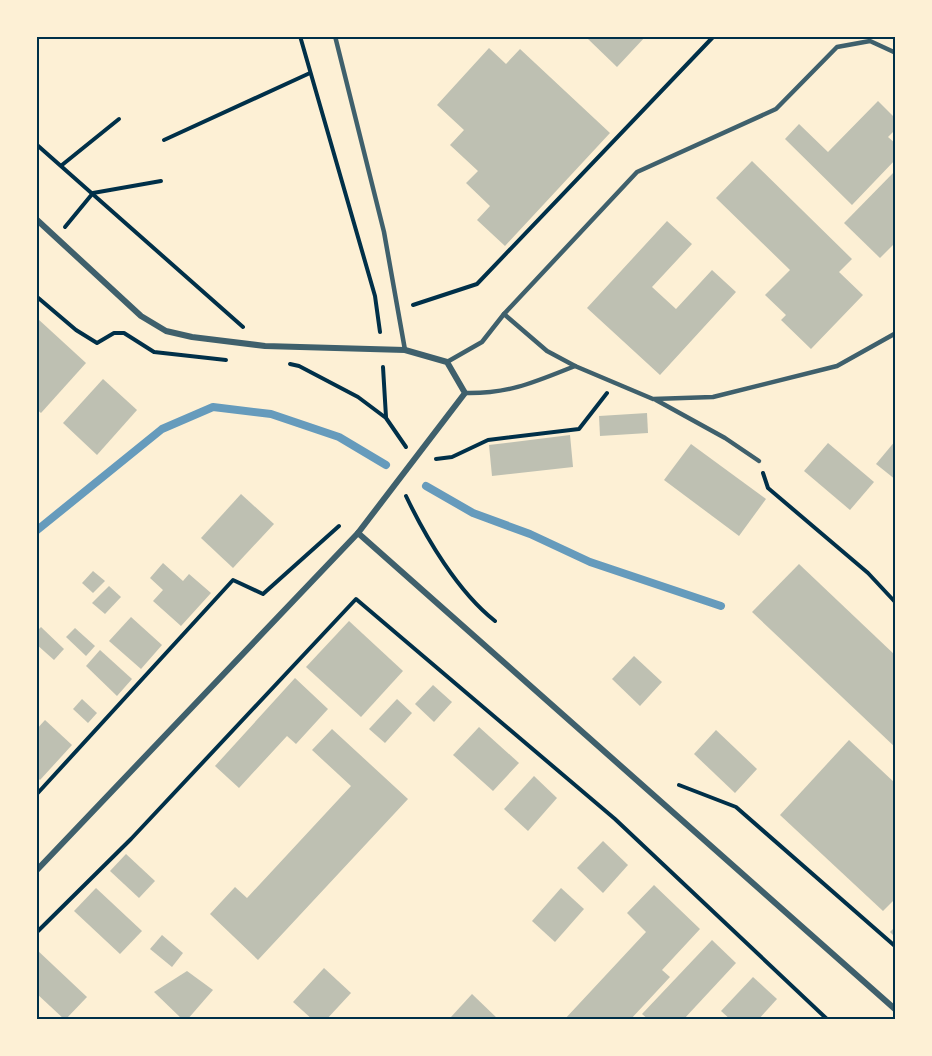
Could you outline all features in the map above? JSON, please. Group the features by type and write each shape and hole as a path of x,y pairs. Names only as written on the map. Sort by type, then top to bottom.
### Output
{"street":[{"path":"36,219 141,316 166,331 192,337 265,346 405,350 447,362 465,393 358,533 36,871"},
{"path":"358,533 896,1010"}],"lane":[{"path":"335,36 384,232 405,350"},
{"path":"447,362 482,342 504,314 637,172 776,109 837,47 870,41 896,53"},
{"path":"504,314 547,351 575,366 653,399 725,438 759,461"},
{"path":"653,399 713,397 837,366 896,333"},
{"path":"465,393 494,394 521,388 575,366"}],"path":[{"path":"300,36 375,296 380,332"},
{"path":"376,311 399,309 477,284 714,36"},
{"path":"164,140 310,73"},
{"path":"62,165 119,119"},
{"path":"36,144 248,331"},
{"path":"57,237 93,193 161,181"},
{"path":"36,296 76,330 97,343 114,333 124,333 154,352 229,360"},
{"path":"284,363 299,366 332,382 386,418 408,450"},
{"path":"383,367 386,418"},
{"path":"429,459 452,458 488,440 579,429 615,383"},
{"path":"759,461 768,488 868,573 896,603"},
{"path":"404,492 422,530 478,608 495,621"},
{"path":"36,795 233,580 263,594 346,520"},
{"path":"36,933 131,839 356,599 615,819 828,1020"},
{"path":"679,785 736,807 896,947"}],"building":[{"path":"591,36 646,36 617,67 588,39"},
{"path":"489,48 506,64 520,49 610,133 505,246 477,220 490,206 466,183 478,171 450,145 464,130 437,105"},
{"path":"878,101 896,119 896,129 888,137 896,144 896,159 852,205 785,139 799,124 828,152"},
{"path":"752,161 852,259 839,272 863,295 811,349 781,320 786,315 765,295 790,270 716,198"},
{"path":"896,170 896,242 880,258 844,223"},
{"path":"667,221 692,244 652,287 676,309 712,270 736,292 660,375 587,308"},
{"path":"38,319 86,363 41,413 36,409"},
{"path":"103,379 137,410 97,455 63,423"},
{"path":"647,413 648,433 600,436 599,416"},
{"path":"570,435 573,467 492,476 489,445"},
{"path":"896,440 896,480 876,464"},
{"path":"828,443 874,482 850,510 804,471"},
{"path":"691,444 766,499 739,536 664,480"},
{"path":"241,494 274,524 233,568 201,538"},
{"path":"163,563 183,581 189,574 211,593 181,626 153,601 163,590 150,578"},
{"path":"799,564 896,656 896,748 752,612"},
{"path":"93,571 105,581 93,593 82,583"},
{"path":"109,586 121,597 105,614 92,603"},
{"path":"131,617 162,645 141,669 109,641"},
{"path":"349,621 403,671 361,717 306,667"},
{"path":"41,627 64,649 54,660 36,644 36,632"},
{"path":"75,628 95,646 86,656 66,637"},
{"path":"100,650 132,679 117,696 86,666"},
{"path":"634,656 662,682 640,706 612,679"},
{"path":"295,678 328,709 296,744 287,736 239,788 215,766"},
{"path":"433,685 452,702 434,722 415,704"},
{"path":"82,699 97,713 88,723 73,709"},
{"path":"397,699 412,713 385,743 369,729"},
{"path":"45,720 72,745 40,780 36,776 36,730"},
{"path":"479,727 519,763 493,791 453,755"},
{"path":"332,729 408,799 258,960 210,914 235,887 247,898 351,786 312,750"},
{"path":"716,730 757,769 735,793 694,754"},
{"path":"849,740 896,784 896,898 883,911 780,815"},
{"path":"534,776 557,798 528,831 504,809"},
{"path":"603,841 628,865 603,893 577,868"},
{"path":"126,854 155,881 139,898 110,871"},
{"path":"654,885 700,929 662,970 670,977 630,1020 564,1020 646,932 627,913"},
{"path":"96,888 142,931 120,954 74,911"},
{"path":"561,888 584,909 555,942 532,921"},
{"path":"896,926 896,938 890,932"},
{"path":"162,935 183,953 172,967 150,949"},
{"path":"712,940 736,963 683,1020 649,1020 642,1014"},
{"path":"36,949 87,997 65,1020 36,993"},
{"path":"324,968 351,993 326,1020 313,1020 293,1002"},
{"path":"187,971 213,990 187,1020 183,1020 154,992"},
{"path":"753,977 777,999 758,1020 731,1020 721,1011"},
{"path":"472,994 499,1020 454,1020 451,1017"}],"waterway":[{"path":"36,531 162,429 213,407 271,414 339,437 386,465"},
{"path":"426,486 473,513 530,534 590,562 721,606"}]}
